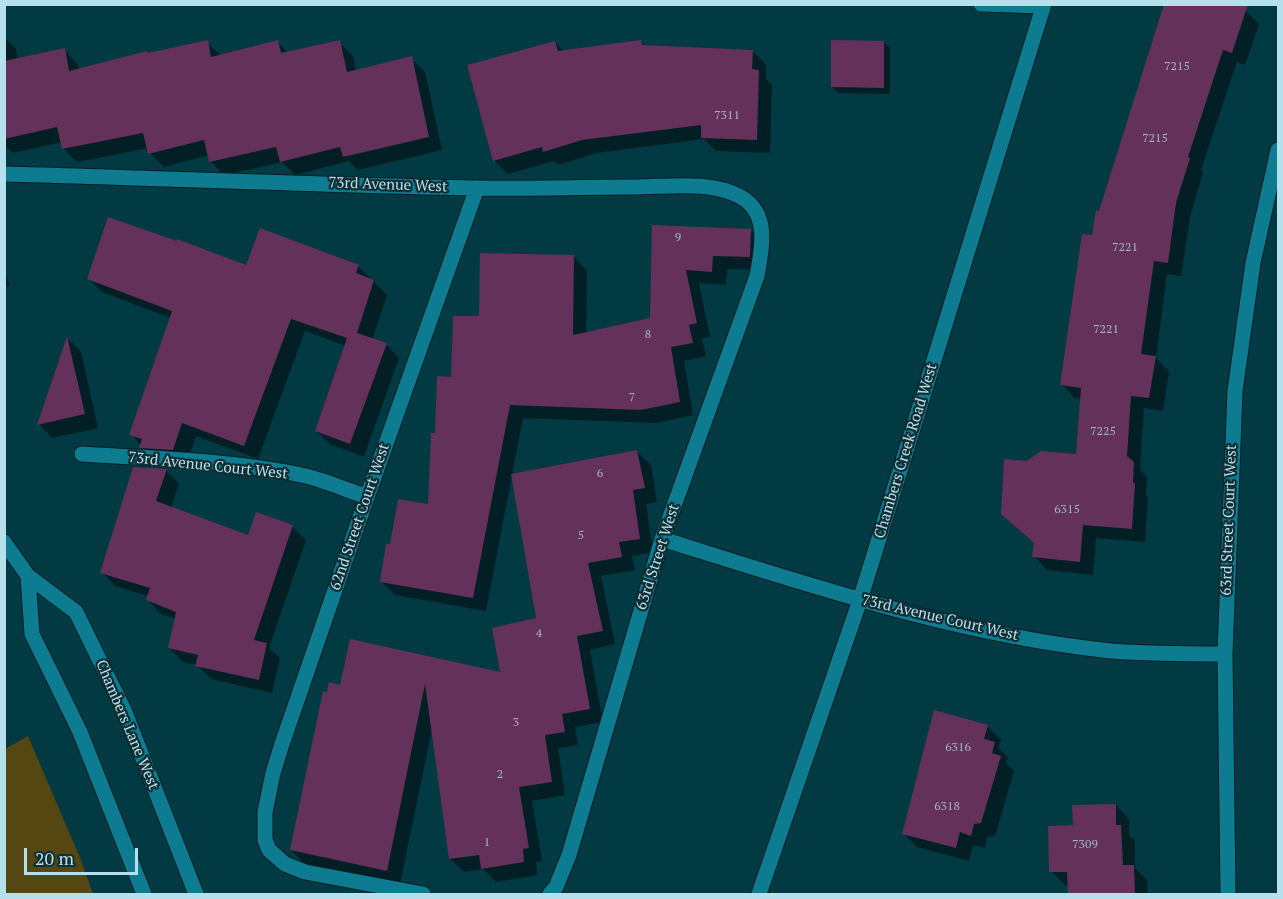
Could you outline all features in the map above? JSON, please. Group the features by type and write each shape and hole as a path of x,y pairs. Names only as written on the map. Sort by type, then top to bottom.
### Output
{"street":[{"path":"981,4 1043,5"},
{"name":"Chambers Creek Road West","path":"759,894 860,600 1043,5"},
{"name":"63rd Street Court West","path":"1228,894 1225,654 1235,391 1253,262 1278,150"},
{"name":"73rd Avenue West","path":"4,174 477,188 702,187 723,190 741,197 754,209 760,219"},
{"name":"62nd Street Court West","path":"423,894 305,872 285,864 269,850 266,840 265,812 273,773 367,497 477,188"},
{"name":"63rd Street West","path":"550,894 556,887 569,855 662,539 758,276 762,244 760,219"},
{"name":"73rd Avenue Court West","path":"82,454 275,470 309,477 367,497"},
{"name":"73rd Avenue Court West","path":"662,539 860,600 934,619 1030,639 1110,651 1166,655 1225,654"},
{"name":"Chambers Lane West","path":"4,542 28,576 76,612 123,710 196,894"},
{"path":"28,576 32,634 80,732 144,894"}],"shaded area":[{"path":"28,736 81,860 93,894 5,894 5,749"}],"building":[{"path":"1164,4 1248,4 1232,53 1223,50 1188,157 1190,158 1176,203 1168,263 1154,261 1141,354 1156,356 1149,398 1131,396 1127,456 1134,462 1132,529 1083,525 1080,562 1032,557 1034,543 1001,514 1004,459 1027,461 1041,451 1076,454 1081,388 1060,385 1082,234 1092,235 1096,210 1099,211"},
{"path":"208,40 211,57 278,40 281,53 340,40 347,72 412,56 429,137 343,157 340,147 280,162 276,147 209,162 204,140 148,154 143,133 62,149 57,127 4,139 4,61 65,48 69,71 147,51 148,53"},
{"path":"641,40 642,45 753,50 752,69 759,70 757,140 701,138 701,125 582,140 543,152 542,147 493,161 467,65 555,41 558,51"},
{"path":"831,40 884,41 884,88 831,87"},
{"path":"108,217 177,241 177,239 246,265 260,228 359,265 356,273 374,280 357,333 387,343 350,444 315,431 347,338 291,319 244,446 182,423 173,450 139,448 142,439 129,435 172,311 87,279"},
{"path":"652,225 751,229 750,257 713,256 712,272 686,270 697,323 689,325 693,343 671,347 680,402 641,410 510,405 473,598 380,582 386,544 390,544 398,499 428,504 431,433 435,433 437,376 451,377 453,316 479,316 480,253 574,255 573,335 650,318"},
{"path":"67,336 85,414 37,425"},
{"path":"637,450 645,488 633,490 640,539 619,542 622,557 588,563 603,631 577,636 590,709 562,714 565,732 545,735 552,782 519,787 529,848 523,849 524,862 481,869 479,855 449,859 425,684 387,871 290,850 323,691 327,692 329,682 340,685 350,639 500,672 492,628 536,618 511,474"},
{"path":"133,467 167,469 156,501 248,535 256,512 293,525 254,640 267,643 259,680 195,666 198,655 168,648 176,612 146,600 150,588 100,573"},
{"path":"934,710 988,725 984,739 995,742 992,753 1001,756 981,823 974,824 971,836 960,832 956,848 902,834"},
{"path":"1116,804 1116,825 1121,825 1123,865 1134,865 1135,894 1068,894 1067,872 1049,872 1048,826 1073,825 1072,805"}]}
